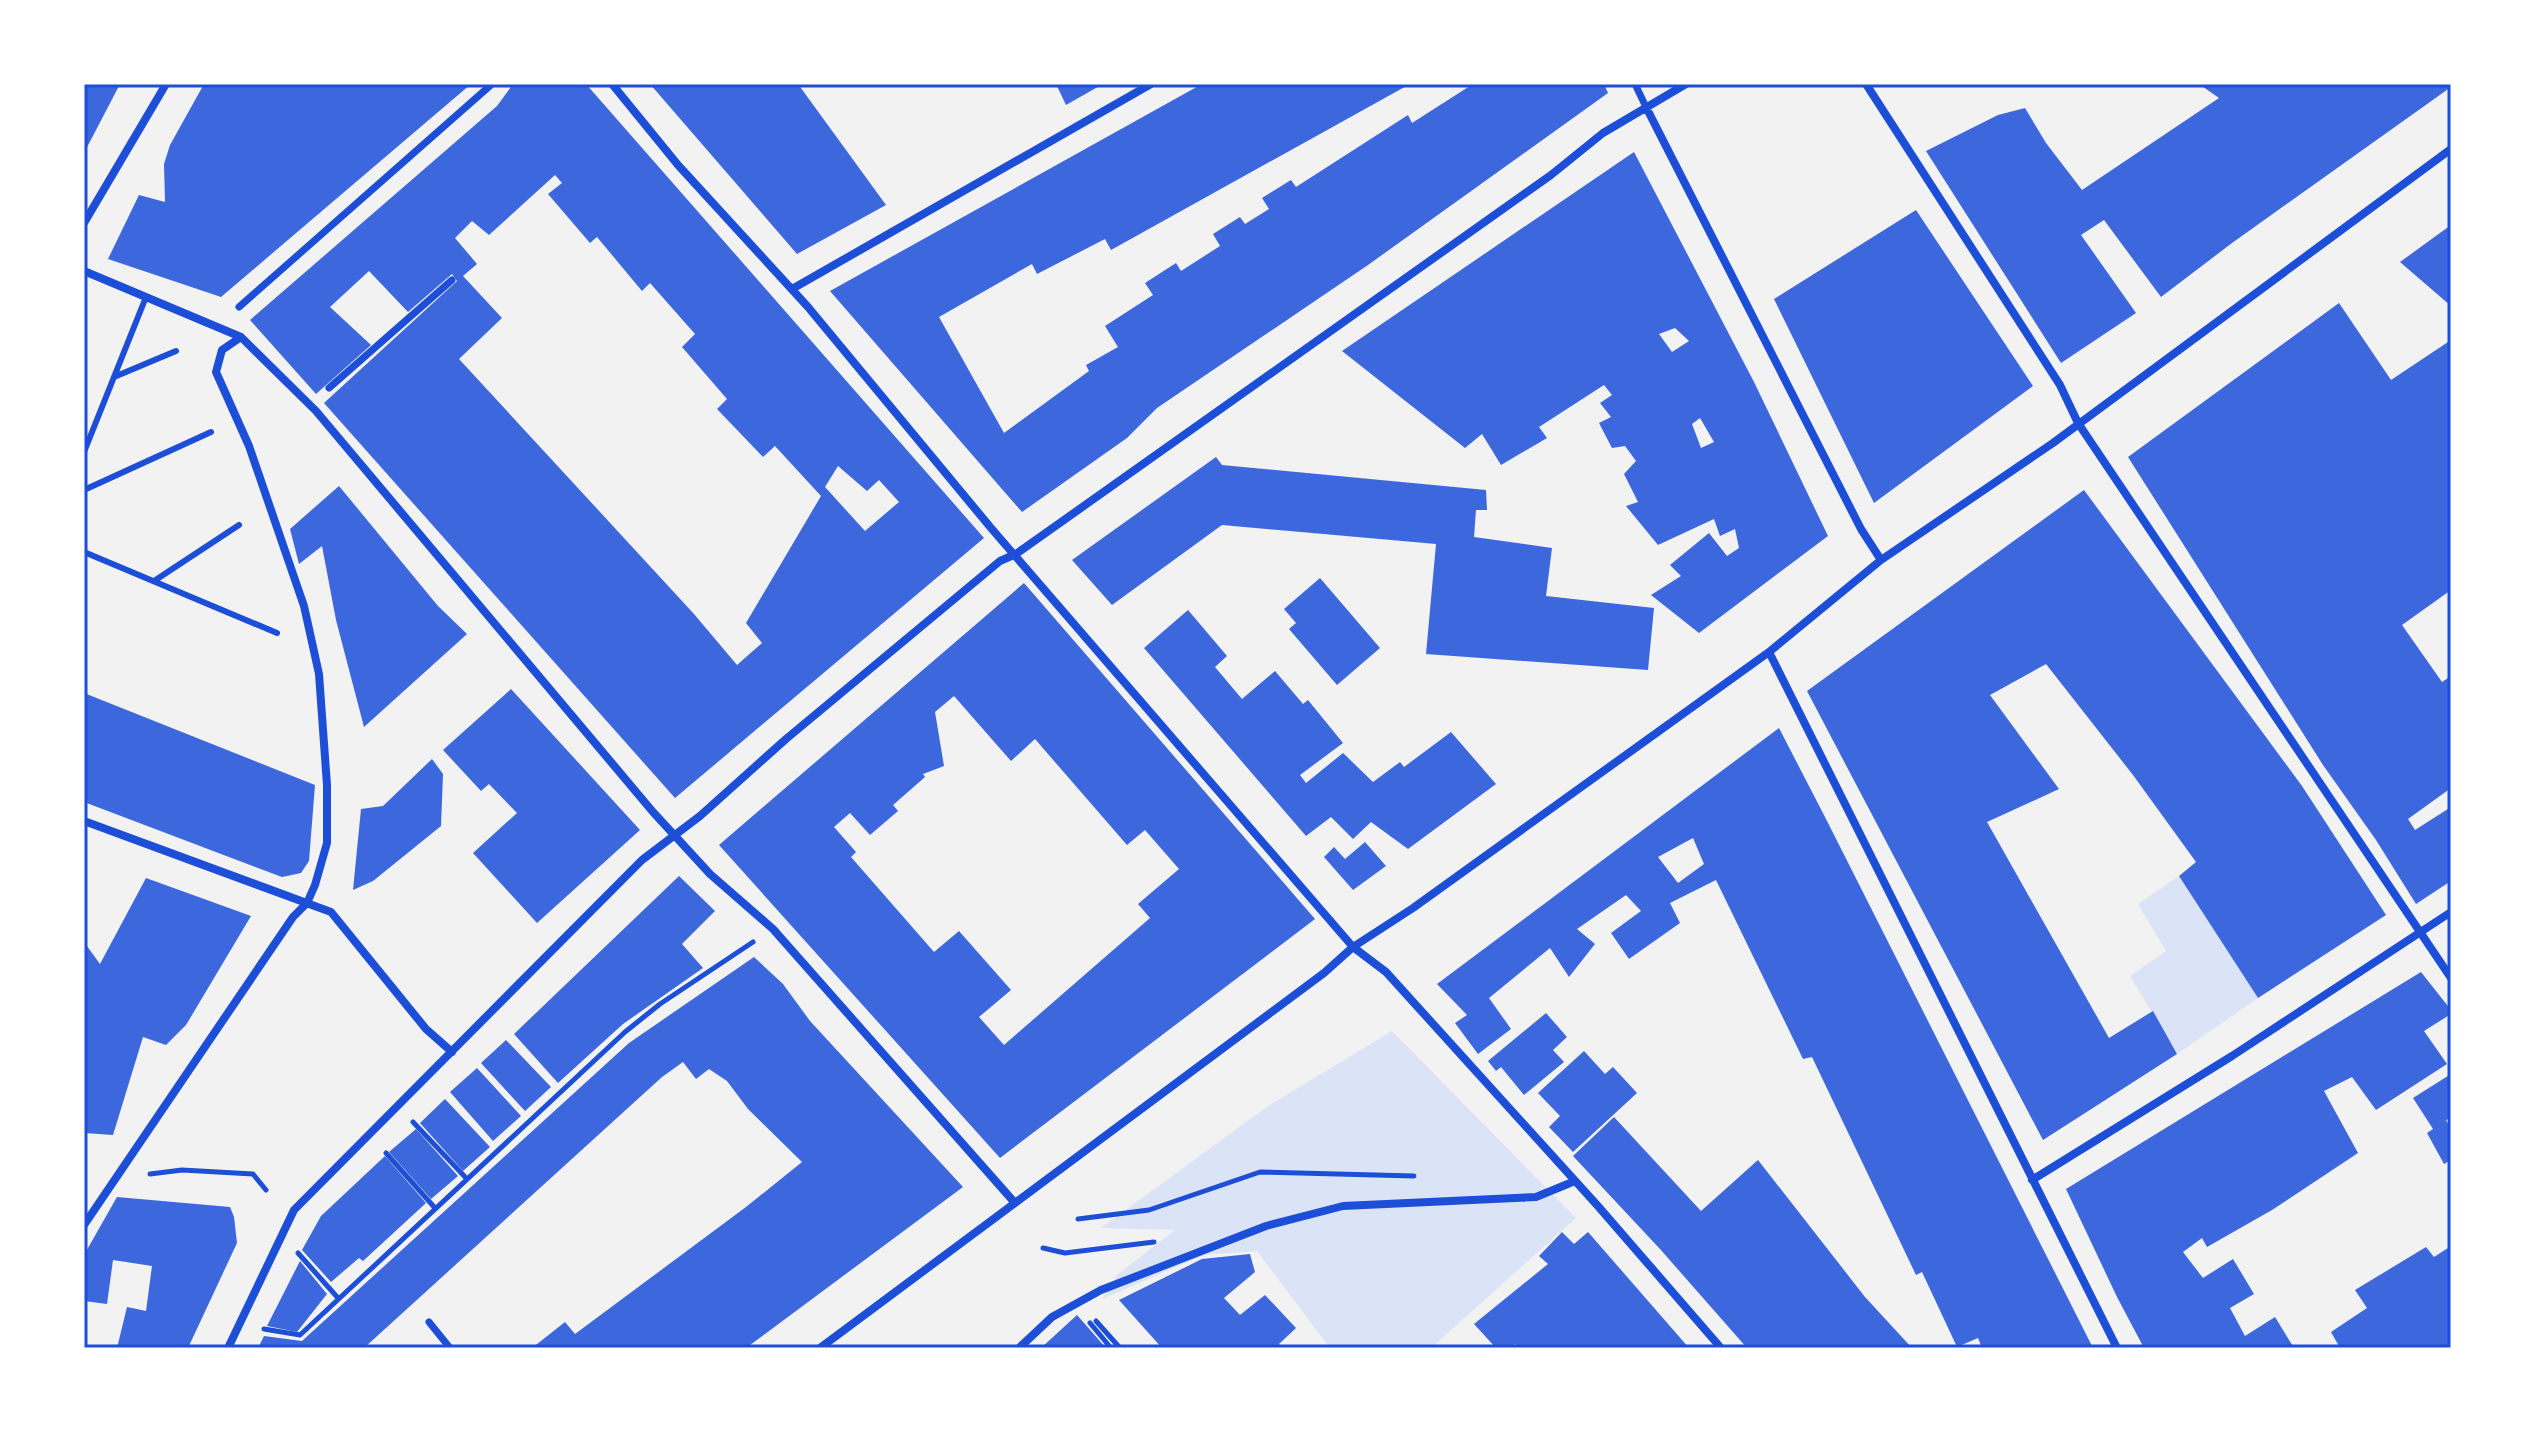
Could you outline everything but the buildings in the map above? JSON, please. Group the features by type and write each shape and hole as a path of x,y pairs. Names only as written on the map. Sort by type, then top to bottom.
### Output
{"street":[{"path":"84,223 166,84"},
{"path":"239,307 492,84"},
{"path":"612,84 678,165 792,289 1353,947 1386,972 1721,1348"},
{"path":"792,289 1151,84"},
{"path":"1635,84 1861,529 1881,560"},
{"path":"228,1348 294,1210 642,860 700,816 786,739 1000,561 1016,554 1551,175 1603,133 1686,84"},
{"path":"1866,84 2060,385 2078,423 2451,978"},
{"path":"820,1348 1324,973 1353,947 1413,908 1769,652 1881,560 2053,443 2451,149"},
{"path":"84,271 241,337 316,411 653,812 710,874 773,929 1015,1203"},
{"path":"329,388 452,280"},
{"path":"84,1225 293,917 307,903 327,843 327,785 319,674 304,606 249,446 216,372 222,350 241,337"},
{"path":"1769,652 2117,1348"},
{"path":"84,821 331,912 426,1029 452,1052"},
{"path":"2032,1180 2232,1056 2451,912"},
{"path":"1019,1348 1052,1317 1101,1290 1266,1226 1343,1206 1536,1197 1575,1181"},
{"path":"429,1322 450,1348"}],"lane":[{"path":"84,452 146,297"},
{"path":"114,377 176,351"},
{"path":"84,490 211,432"},
{"path":"154,581 239,525"},
{"path":"84,552 277,633"}],"path":[{"path":"258,1328 300,1335 625,1032 660,1004 754,941"},
{"path":"412,1121 467,1179"},
{"path":"383,1149 435,1208"},
{"path":"158,1171 253,1174 266,1190"},
{"path":"1078,1219 1149,1210 1260,1172 1395,1173"},
{"path":"1043,1248 1065,1253 1148,1241"},
{"path":"295,1249 338,1298"},
{"path":"1090,1315 1120,1348"},
{"path":"1090,1324 1111,1348"}],"shaded area":[{"path":"2179,876 2258,998 2177,1054 2130,976 2166,951 2138,904"},
{"path":"1392,1031 1576,1218 1431,1348 1330,1348 1257,1251 1204,1255 1102,1299 1117,1275 1175,1230 1101,1228 1268,1106"}]}
